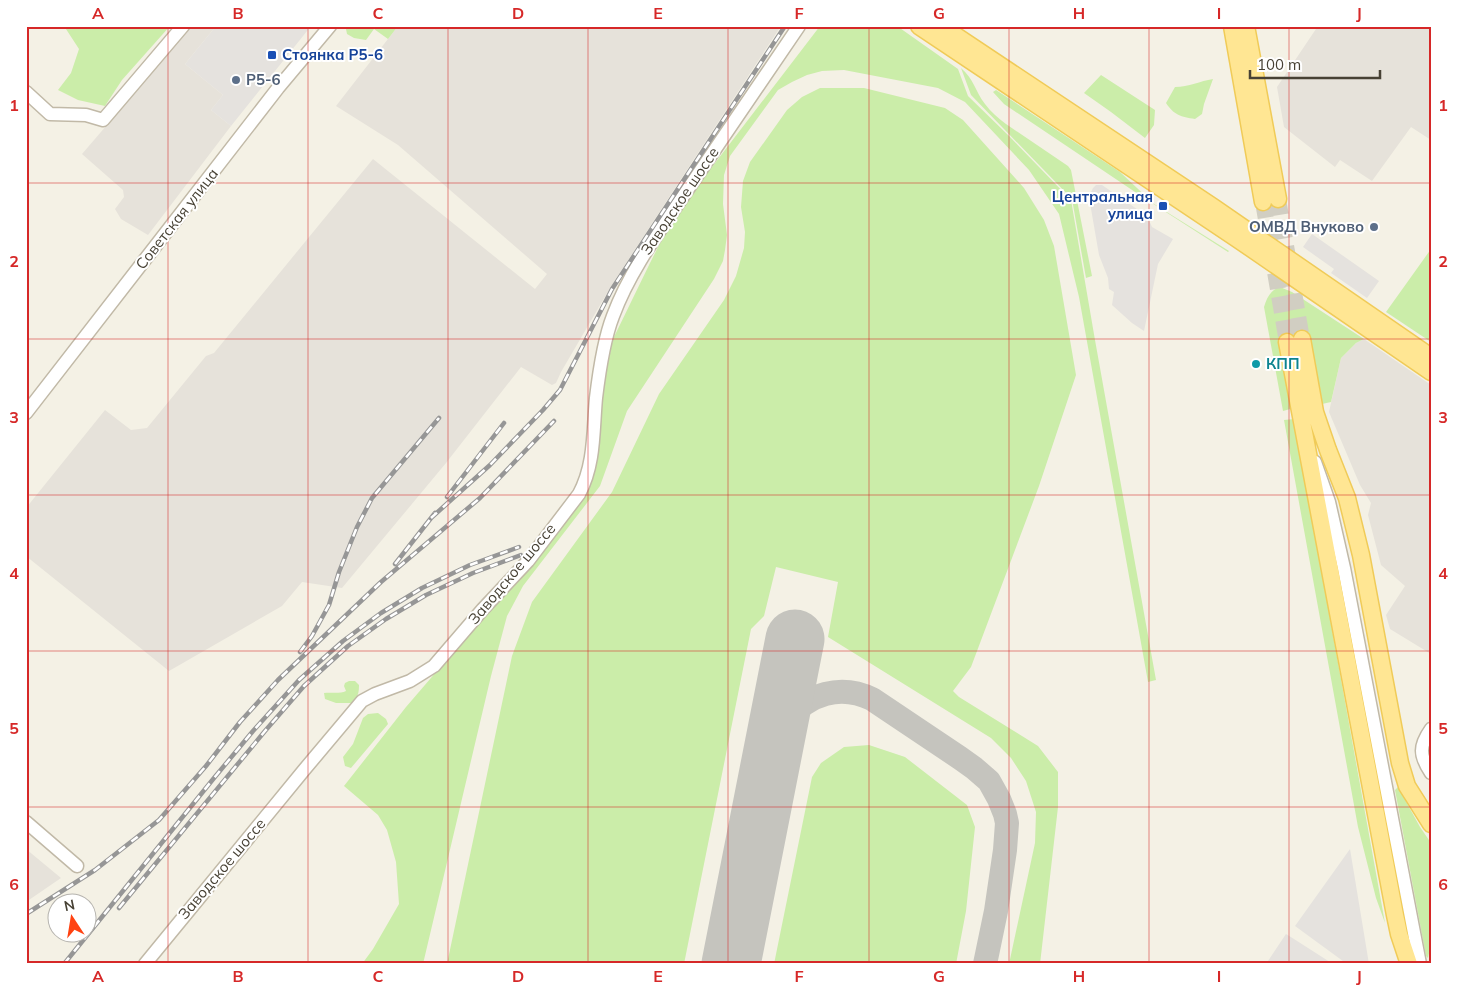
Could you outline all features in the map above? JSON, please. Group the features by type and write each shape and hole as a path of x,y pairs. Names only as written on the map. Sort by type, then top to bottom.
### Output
{"main road":[{"path":"919,26 1236,238 1431,372"},
{"path":"941,26 1206,202 1431,357"},
{"path":"1232,26 1271,201 1246,26"},
{"path":"1409,964 1401,942 1395,915 1304,430 1295,340 1315,412 1347,498 1361,555 1400,762 1407,786 1431,824"}],"street":[{"path":"26,92 50,114 86,115 103,120 183,26"},
{"name":"Советская улица","path":"26,413 278,88 330,26"},
{"name":"Заводское шоссе","path":"145,964 362,701 410,681 434,666 483,609 528,561 579,494 590,466 596,396 605,344 612,317 622,294 646,251 799,26"},
{"path":"1304,430 1329,502 1344,568 1420,964"},
{"path":"1431,729 1422,745 1423,757 1431,773"},
{"path":"26,822 78,866"}],"shaded area":[{"path":"188,26 216,26 185,64 223,95 211,110 231,126 148,235 121,219 115,209 124,197 123,190 82,154"},
{"name":"Р5-6","path":"216,26 311,26 231,126 211,110 223,95 185,64"},
{"path":"398,26 781,26 613,283 556,383 552,385 521,367 446,463 342,588 302,582 282,606 169,671 26,556 26,508 105,410 131,430 147,428 206,356 214,353 373,159 535,289 547,274 398,145 336,106"},
{"path":"1318,26 1431,26 1431,140 1411,127 1372,181 1340,160 1335,167 1284,127 1277,87"},
{"path":"1096,185 1102,185 1147,216 1152,227 1173,239 1158,264 1144,331 1112,305 1114,292 1109,289 1108,278 1099,255 1090,203 1090,194"},
{"path":"1312,234 1379,281 1367,298 1331,273 1334,269 1303,247"},
{"path":"1364,339 1431,385 1431,654 1390,629 1386,615 1405,586 1381,565 1368,515 1371,503 1360,485 1329,412 1341,358 1356,343"},
{"path":"26,849 61,878 26,902"},
{"path":"1350,849 1369,964 1347,964 1295,926"},
{"path":"1286,934 1294,939 1333,964 1266,964"}],"green space":[{"path":"64,26 170,26 122,80 105,106 78,100 58,90 71,73 79,49"},
{"path":"349,26 398,26 388,39 374,29 366,40 354,38 347,34 346,29"},
{"path":"820,26 897,26 958,69 968,96 1071,200 1156,680 1148,682 1079,297 1059,214 1029,170 965,102 938,88 844,70 822,71 807,75 778,90 730,156 724,175 723,204 727,235 723,261 714,279 627,411 600,486 523,586 507,616 423,964 362,964 399,904 396,862 387,830 378,815 344,786 406,707 528,565 585,489 613,339 665,233 689,197"},
{"path":"961,68 969,76 985,104 995,115 1071,170 1092,276 1086,278 1072,199 971,95"},
{"path":"1101,75 1155,110 1154,125 1145,138 1084,93"},
{"path":"1213,79 1202,114 1195,119 1178,115 1166,103 1175,87"},
{"path":"820,88 864,88 945,108 963,120 1024,188 1044,220 1054,246 1076,375 1039,486 971,667 953,691 959,697 1038,746 1058,772 1058,807 1040,964 1009,964 1035,843 1036,812 1026,781 1011,758 991,738 828,637 838,582 776,567 764,616 751,629 684,964 447,964 512,656 532,602 612,492 659,394 724,300 736,276 744,248 745,232 741,207 743,181 750,162 787,110 802,97"},
{"path":"996,90 1120,172 1154,204 1229,251 1144,198 1004,104 993,92"},
{"path":"1431,249 1431,342 1386,312"},
{"path":"1280,287 1292,292 1364,339 1356,343 1341,358 1331,402 1322,404 1310,338 1294,408 1283,411 1264,307 1270,294"},
{"path":"1294,419 1385,923 1376,898 1358,827 1284,420"},
{"path":"349,681 355,681 359,685 358,695 352,703 336,703 325,699 324,693 346,691 344,686"},
{"path":"378,713 386,719 388,724 351,768 345,766 343,757 353,744 363,718 368,714"},
{"path":"869,745 905,757 967,805 975,827 966,911 956,964 774,964 812,777 821,763 844,747"},
{"path":"1398,787 1431,843 1431,944 1428,958 1426,956 1395,790"}],"taxiway":[{"path":"775,746 787,721 795,711 815,698 826,694 849,692 872,699 960,758 989,781 999,799 1007,823 996,911 985,964"}],"runway":[{"path":"731,964 795,639"}],"tunnel":[{"path":"1278,199 1302,339"},
{"path":"1263,202 1287,342"}],"railway":[{"path":"431,518 490,465 560,390 612,289 785,26"},
{"path":"300,652 312,636 329,605 339,572 357,527 372,498 439,418"},
{"path":"26,914 95,870 159,820 206,766 240,722 278,680 381,582 480,498 554,421"},
{"path":"447,497 504,423"},
{"path":"395,564 435,513"},
{"path":"64,964 214,778 299,680 343,641 381,613 422,588 470,565 519,547"},
{"path":"119,908 304,686 348,646 386,619 426,595 473,573 521,555"}],"place":[{"name":"Стоянка Р5-6","path":"272,55"},
{"name":"Р5-6","path":"236,80"},
{"name":"Центральная улица","path":"1163,206"},
{"name":"ОМВД Внуково","path":"1374,227"},
{"name":"КПП","path":"1256,364"}]}
